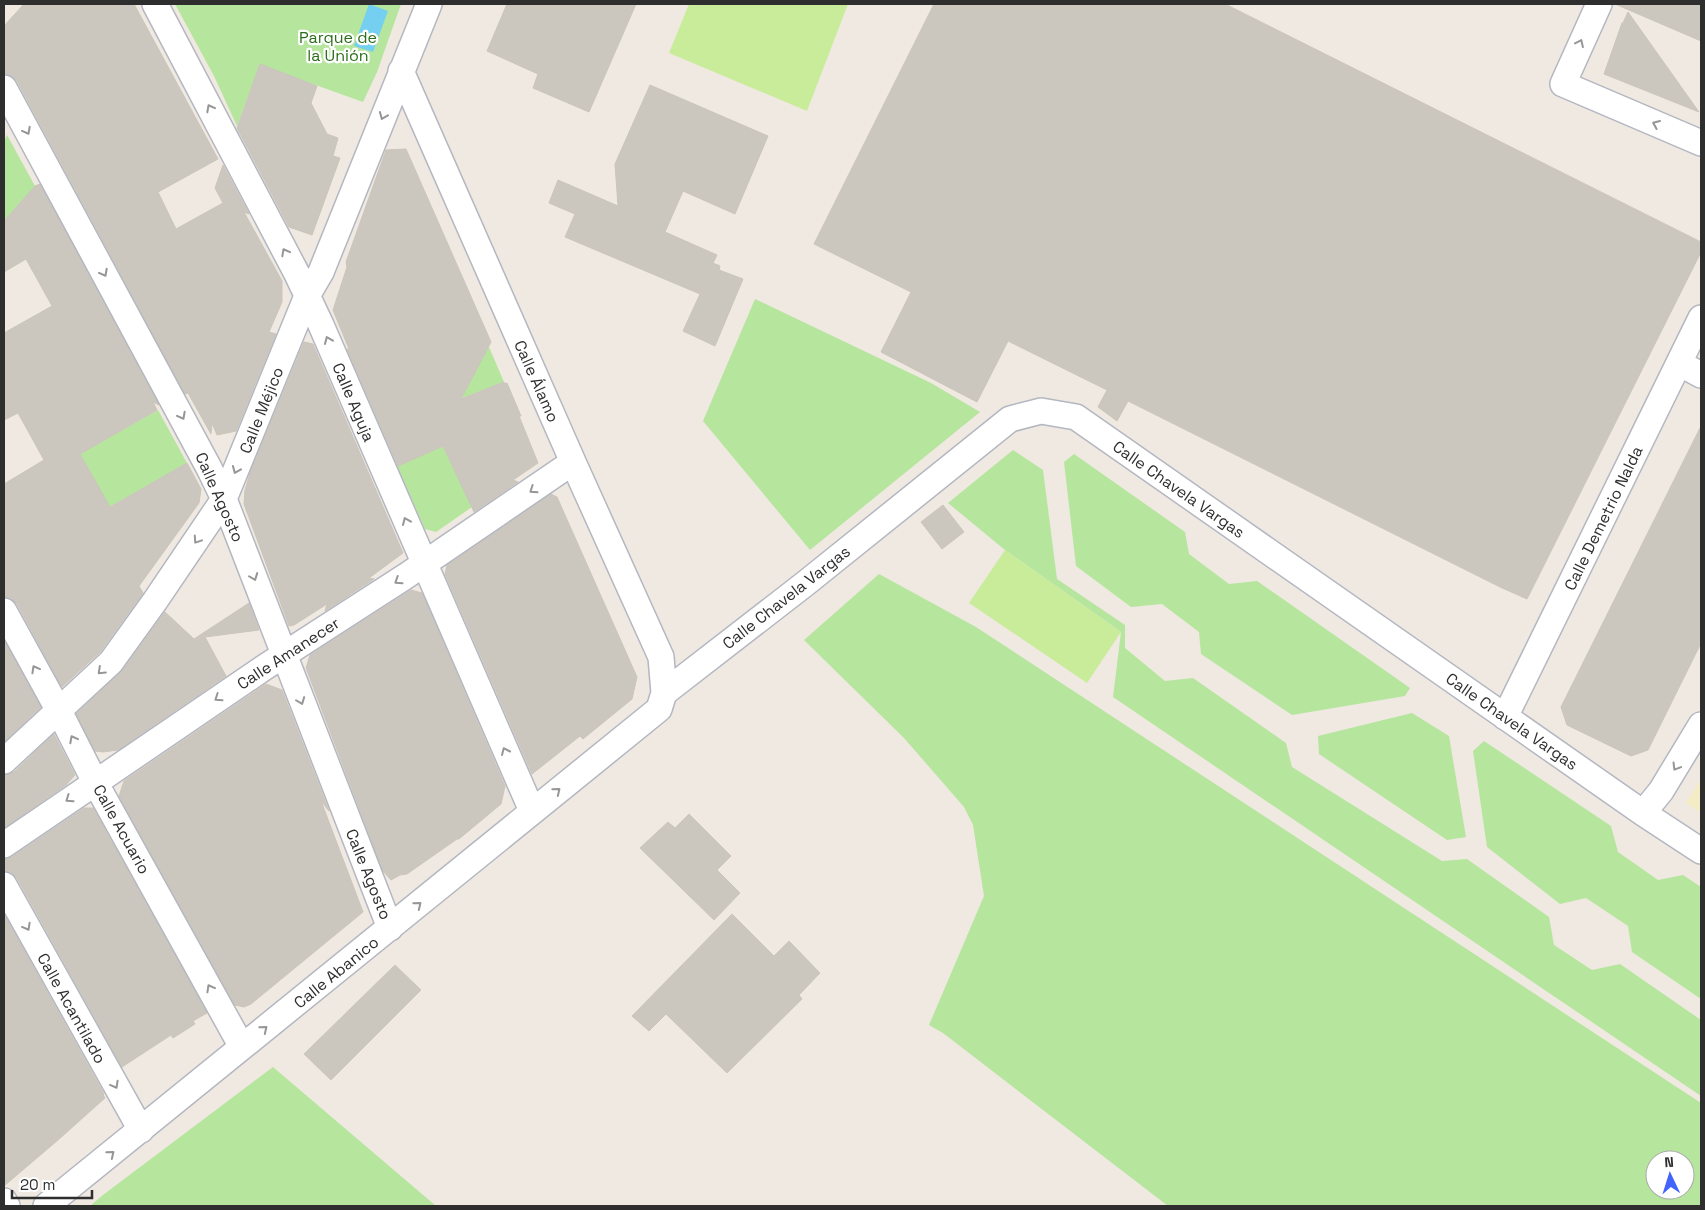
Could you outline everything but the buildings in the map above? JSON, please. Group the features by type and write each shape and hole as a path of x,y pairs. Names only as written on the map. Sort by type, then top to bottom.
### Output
{"street":[{"name":"Calle Aguja","path":"154,4 307,296 532,811"},
{"name":"Calle Méjico","path":"4,760 111,662 224,499 307,296 321,272 429,4"},
{"path":"1599,4 1563,84 1701,143"},
{"name":"Calle Álamo","path":"401,70 661,657 664,693"},
{"name":"Calle Agosto","path":"4,88 224,499 390,928"},
{"name":"Calle Demetrio Nalda","path":"1505,717 1701,318"},
{"path":"1679,363 1701,375"},
{"name":"Calle Chavela Vargas","path":"664,693 813,577 1010,419 1041,411 1076,417 1505,717 1701,851"},
{"name":"Calle Amanecer","path":"4,845 573,462"},
{"name":"Calle Acuario","path":"4,611 59,711 95,782 242,1046"},
{"name":"Calle Abanico","path":"46,1206 658,709 664,693"},
{"path":"1643,812 1661,791 1701,725"},
{"name":"Calle Acantilado","path":"4,885 140,1130"},
{"path":"4,1201 7,1206"}],"green space":[{"name":"Parque de la Unión","path":"175,4 401,4 377,72 363,102 260,65 237,126 214,76"},
{"path":"689,4 848,4 807,111 669,53"},
{"path":"7,135 35,186 4,221 4,141"},
{"path":"755,299 931,383 980,412 810,550 703,421"},
{"path":"489,347 504,382 444,405 430,372"},
{"path":"158,410 187,463 97,514 67,461"},
{"path":"443,446 472,507 436,532 425,529 397,466"},
{"path":"1013,450 1043,470 1057,579 1125,625 1125,648 1165,681 1193,678 1286,743 1292,767 1442,861 1467,859 1549,917 1554,945 1592,970 1620,964 1701,1020 1701,1096 1113,697 1121,632 1005,550 948,503"},
{"path":"1074,454 1185,532 1189,554 1229,584 1257,581 1410,688 1405,696 1292,715 1201,654 1199,632 1162,604 1131,607 1076,566 1064,462"},
{"path":"1005,550 1121,632 1087,683 969,603"},
{"path":"879,574 976,627 1701,1103 1701,1206 1168,1206 943,1033 929,1025 984,896 973,825 964,807 904,738 804,640"},
{"path":"1412,713 1449,736 1466,837 1447,840 1319,754 1318,736"},
{"path":"1484,741 1611,826 1618,852 1658,880 1683,875 1701,887 1701,999 1632,952 1628,926 1586,898 1560,904 1487,847 1473,751"},
{"path":"273,1067 436,1206 90,1206 103,1195"}],"sand":[{"path":"1701,779 1701,813 1686,803"}],"water":[{"path":"369,4 388,11 373,52 354,46"}]}
